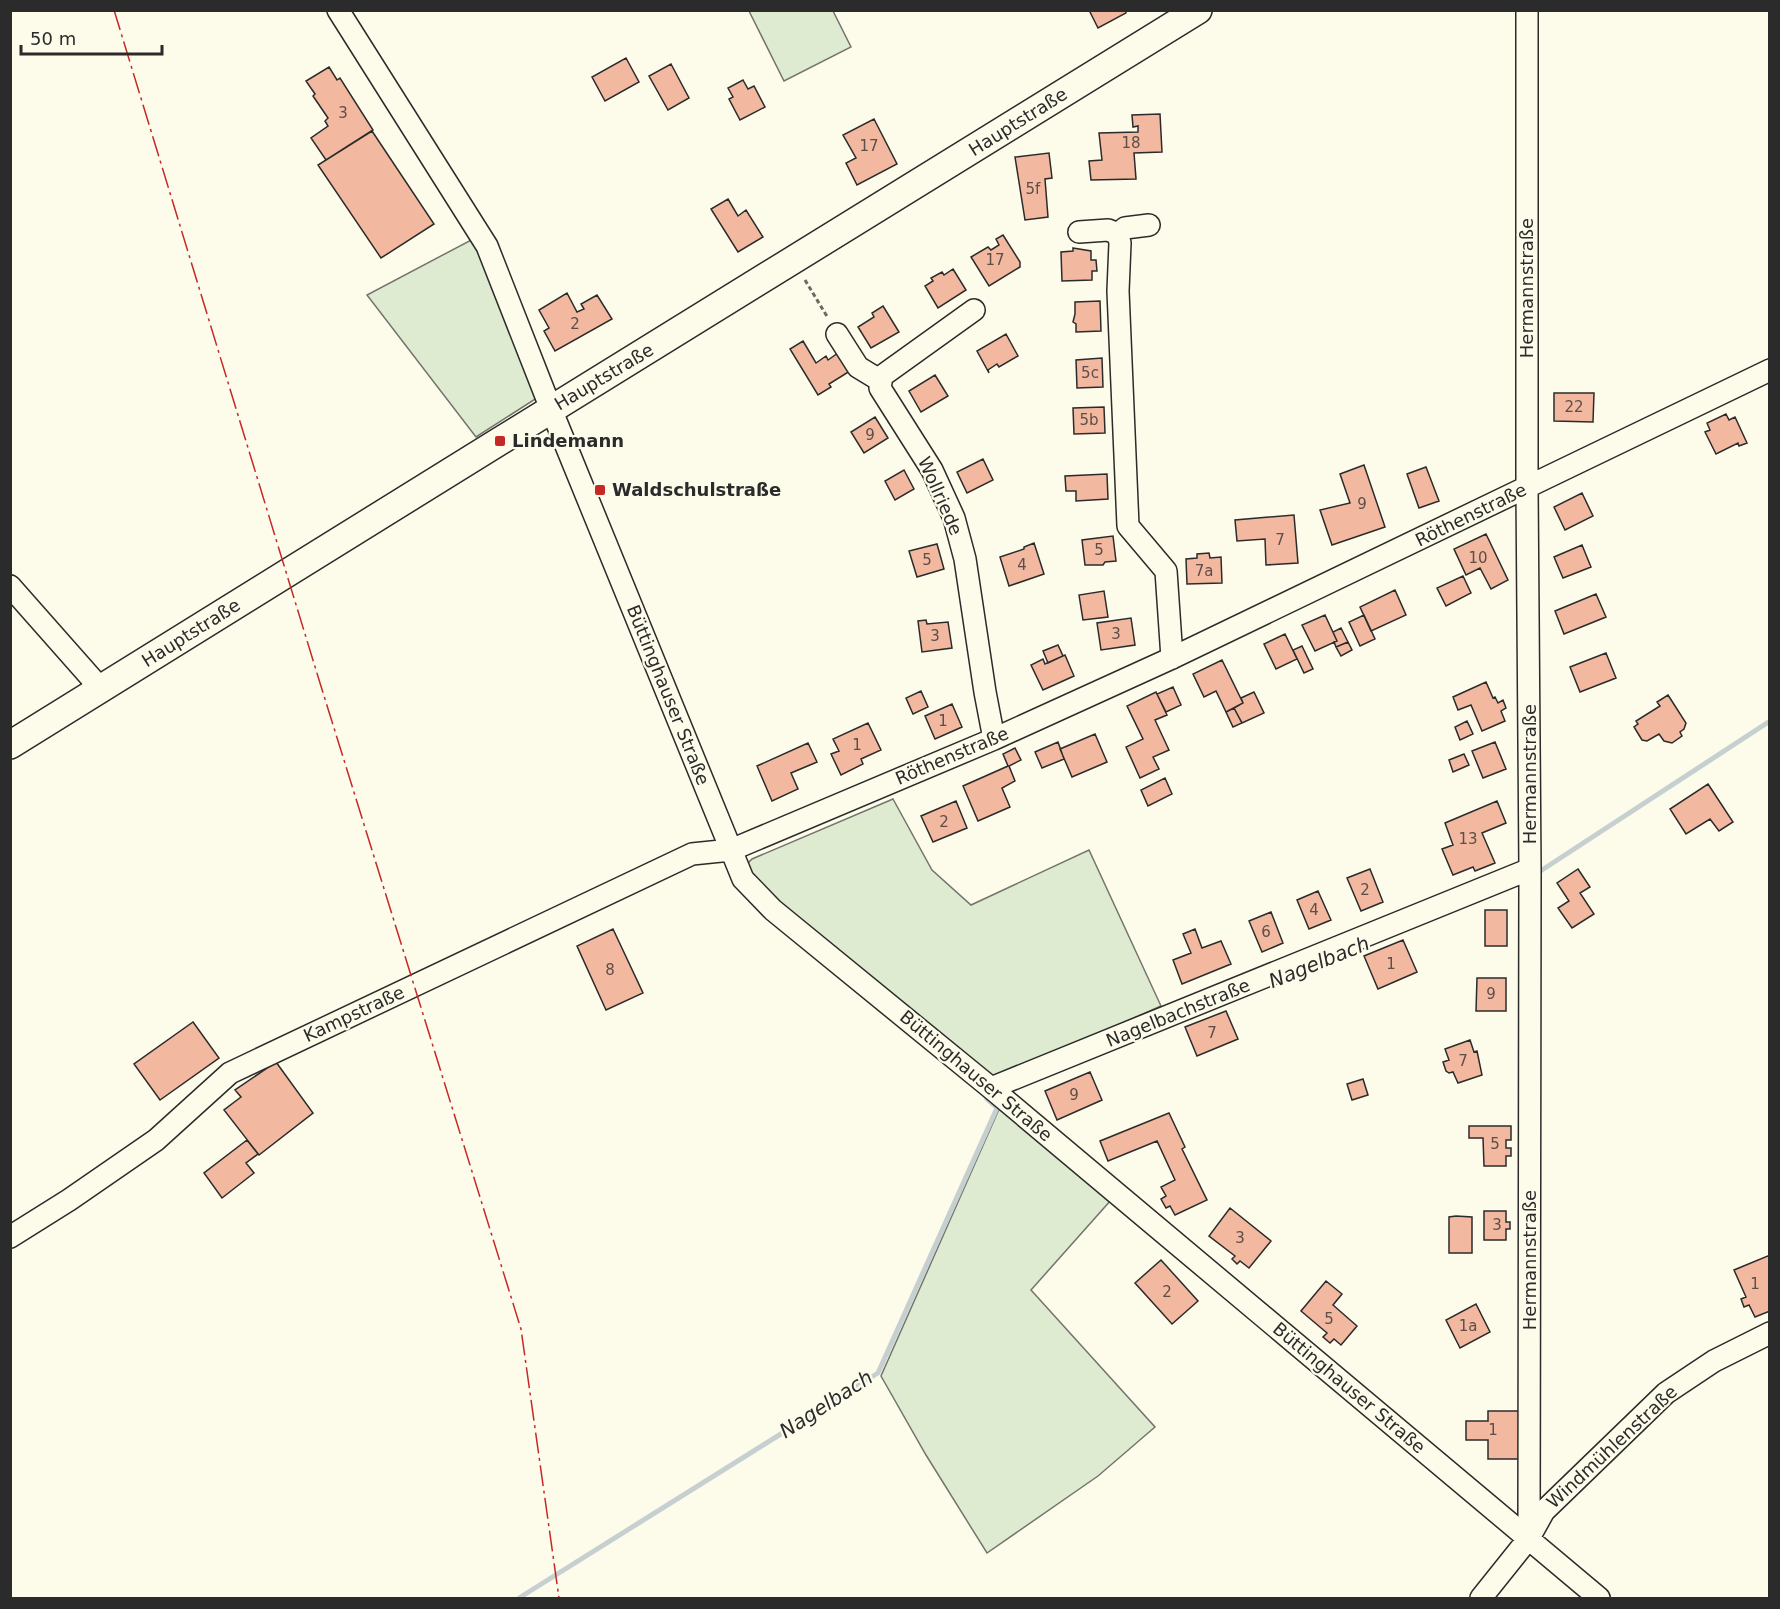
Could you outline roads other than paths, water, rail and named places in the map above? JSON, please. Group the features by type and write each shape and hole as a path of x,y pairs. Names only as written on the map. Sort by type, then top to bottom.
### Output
{"main road":[{"name":"Hauptstraße","path":"10,745 1198,10"}],"street":[{"path":"339,10 487,246 551,409"},
{"name":"Hermannstraße","path":"1527,10 1530,869 1529,1538"},
{"path":"1149,225 1125,228 1118,234 1118,291 1128,526 1166,571 1172,658"},
{"path":"1079,232 1108,231 1118,234"},
{"path":"837,334 858,367 881,381 882,376 974,310"},
{"name":"Röthenstraße","path":"730,850 994,738 1172,658 1770,370"},
{"name":"Wollriede","path":"881,381 880,388 932,470 954,518 965,559 994,738"},
{"name":"Büttinghauser Straße","path":"551,409 743,879 773,909 1529,1538 1599,1599"},
{"path":"10,586 101,689"},
{"name":"Kampstraße","path":"10,1237 69,1200 156,1140 230,1073 692,854 730,850"},
{"name":"Nagelbachstraße","path":"991,1089 1530,869"},
{"name":"Windmühlenstraße","path":"1481,1599 1529,1538 1544,1511 1666,1393 1714,1361 1770,1333"}],"waterway":[{"name":"Nagelbach","path":"1542,870 1770,721"},
{"name":"Nagelbach","path":"519,1598 878,1373 997,1108 987,1099"}],"place":[{"name":"Lindemann","path":"500,441"},
{"name":"Waldschulstraße","path":"600,490"}]}
